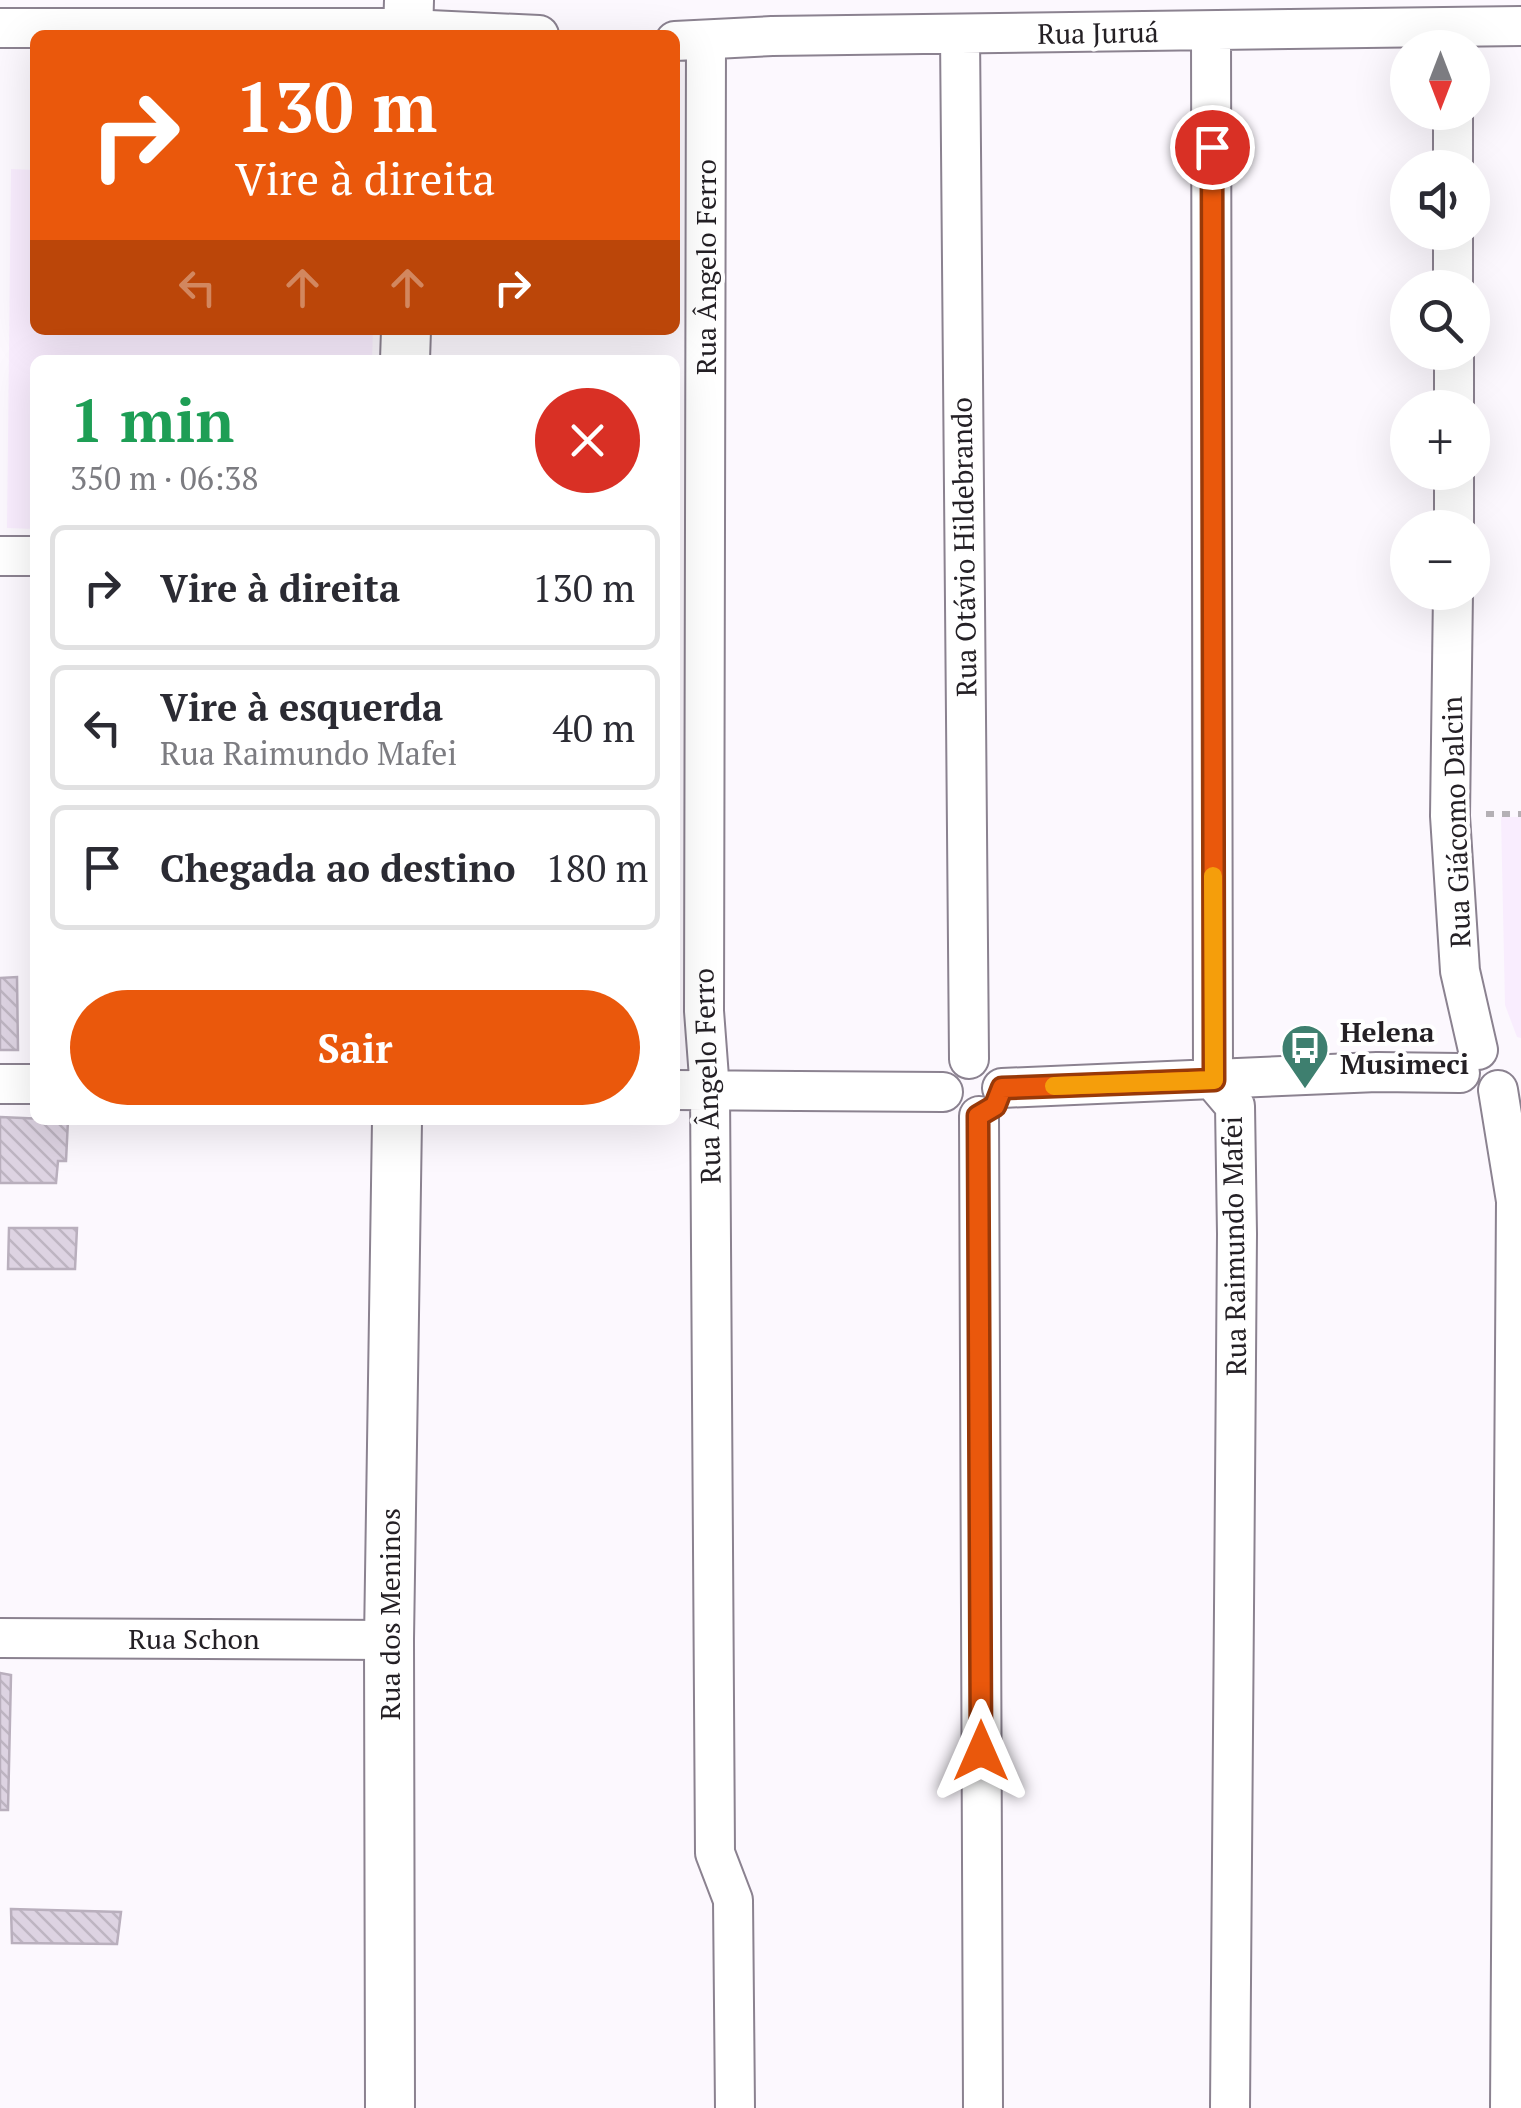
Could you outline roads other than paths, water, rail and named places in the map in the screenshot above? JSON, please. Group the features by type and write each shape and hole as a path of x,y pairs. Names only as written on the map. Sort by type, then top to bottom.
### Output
{"street":[{"path":"0,28 409,21 493,30"},
{"name":"Rua Juruá","path":"1490,31 1521,26"},
{"name":"Rua Juruá","path":"691,42 772,36 1211,31 1390,35"},
{"name":"Rua Raimundo Mafei","path":"1211,31 1214,1080 1235,1106 1230,2108"},
{"name":"Rua Otávio Hildebrando","path":"960,36 969,1059"},
{"name":"Rua Ângelo Ferro","path":"691,42 704,1011 692,1090 716,1853 733,1900 735,2108"},
{"path":"0,556 30,556"},
{"name":"Rua Giácomo Dalcin","path":"1453,610 1450,816 1460,971 1493,1071 1516,1201 1510,2108"},
{"path":"983,2108 990,1102 995,1070 969,1059 946,1076 943,1092 952,1109 960,1114 990,1102 1214,1080 1493,1071"},
{"path":"0,1084 30,1084"},
{"path":"692,1090 943,1092"},
{"name":"Rua dos Meninos","path":"390,2108 388,1640 397,1125"},
{"name":"Rua Schon","path":"0,1638 388,1640"}],"place":[{"name":"Helena Musimeci","path":"1305,1090"}]}
